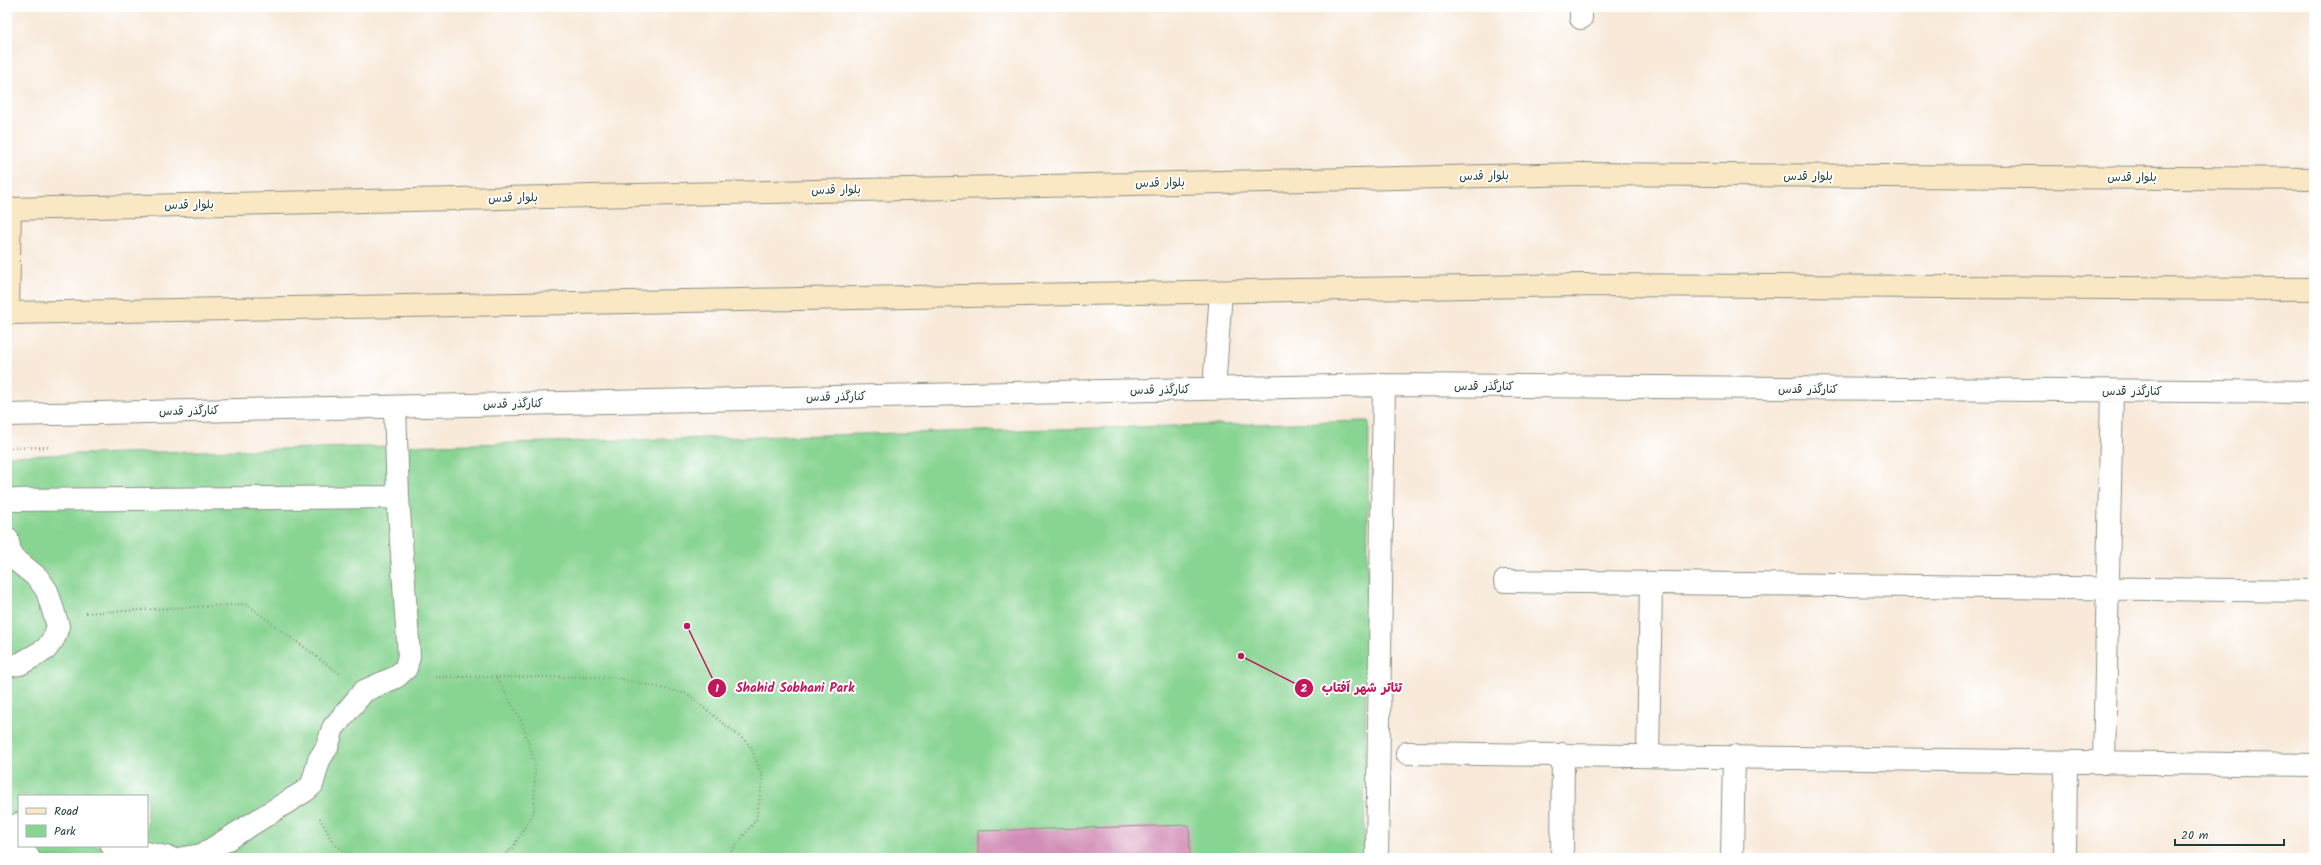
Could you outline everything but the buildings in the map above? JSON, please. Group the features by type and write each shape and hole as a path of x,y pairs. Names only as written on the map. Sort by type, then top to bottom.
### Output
{"main road":[{"name":"بلوار قدس","path":"8,209 1581,174 2314,178"},
{"path":"8,209 8,313 1582,285 2314,289"}],"street":[{"path":"1214,389 1221,292"},
{"path":"1377,858 1384,385"},
{"name":"کنارگذر قدس","path":"7,415 1384,385 2314,392"},
{"path":"2104,763 2112,391"},
{"path":"183,858 202,855 305,791 312,785 319,760 327,747 333,728 364,691 396,677 406,668 409,656 398,497 395,407"},
{"path":"7,500 398,497"},
{"path":"7,538 11,556 38,578 50,597 56,614 58,626 46,649 20,664 7,666"},
{"path":"1506,581 2314,591"},
{"path":"1648,756 1651,583"},
{"path":"1407,753 1734,756 2104,763 2314,765"},
{"path":"1562,858 1563,754"},
{"path":"1732,858 1734,756"},
{"path":"2065,858 2066,762"},
{"path":"18,825 16,827 18,837"},
{"path":"21,847 28,858"},
{"path":"117,847 170,858"}],"path":[{"path":"56,614 246,604 364,691"},
{"path":"396,677 613,678 686,694 750,745 763,778 756,820 726,858"},
{"path":"497,677 521,720 535,764 534,812 512,849 498,858"},
{"path":"305,791 333,843 353,858"}],"green space":[{"path":"1369,421 1364,858 7,858 7,456"}],"place":[{"name":"Shahid Sobhani Park","path":"687,626"},
{"name":"تئاتر شهر آفتاب","path":"1241,656"}]}
